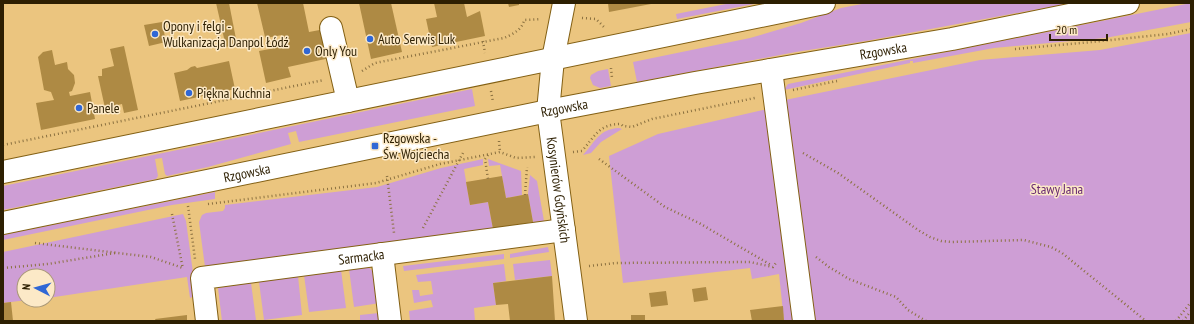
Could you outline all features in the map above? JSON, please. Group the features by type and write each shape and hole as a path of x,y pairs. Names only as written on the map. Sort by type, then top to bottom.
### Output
{"main road":[{"name":"Kosynierów Gdyńskich","path":"564,3 553,59 548,111 576,321"},
{"path":"3,172 824,3"},
{"name":"Rzgowska","path":"3,222 548,111 771,70 952,39 1128,3"},
{"path":"331,28 348,101"},
{"path":"771,70 782,142 804,321"},
{"name":"Sarmacka","path":"190,273 397,252 564,230"},
{"path":"390,321 397,252"},
{"path":"190,273 207,321"},
{"path":"800,286 817,321"}],"path":[{"path":"3,145 343,76 359,72 375,64 483,41 504,38 514,33 523,24 524,20"},
{"path":"1013,49 1168,34 1191,29"},
{"path":"483,41 500,152"},
{"path":"207,204 376,183 440,164 500,152 516,158 522,158 582,151 598,132 611,124 621,124 632,127 652,119 838,81"},
{"path":"782,142 838,173 918,230 940,241 1024,240 1051,247 1062,253 1146,321"},
{"path":"397,252 459,161 464,151"},
{"path":"488,155 485,159 488,179"},
{"path":"599,159 665,207 699,223 773,267"},
{"path":"525,195 527,167"},
{"path":"387,176 397,252"},
{"path":"190,273 196,268 188,206 194,205"},
{"path":"172,214 190,273"},
{"path":"35,243 151,257 190,273"},
{"path":"773,267 795,243 849,279 896,297 908,310 926,321"},
{"path":"3,268 48,264 120,253"},
{"path":"569,267 616,263 750,262 773,267"},
{"path":"1176,321 1191,302"},
{"path":"1183,321 1191,311"}],"green space":[{"path":"731,3 754,4 677,19 676,14"},
{"path":"867,3 1071,3 637,82 633,62 750,38 801,23 841,8"},
{"path":"1191,3 1191,22 1105,38 994,48 913,63 913,61 910,61 910,63 784,90 788,84"},
{"name":"Stawy Jana","path":"1191,33 1191,321 784,321 779,274 752,279 750,268 623,283 609,156 658,134 785,105 785,100 980,60 1100,50"},
{"path":"608,69 611,86 600,88 593,85 590,78 591,75 598,71"},
{"path":"472,89 475,106 299,142 296,131 288,133 291,144 208,167 167,176 165,174 162,158 155,159 158,176 156,179 3,210 3,186"},
{"path":"612,129 622,129 601,142 591,153 583,155 594,141 602,134"},
{"path":"483,159 483,165 464,169 470,205 488,202 493,229 205,267 199,222 202,215 206,213 223,211 225,205 377,187 441,168"},
{"path":"488,159 521,171 522,195 506,198 500,165 489,166"},
{"path":"530,175 537,181 544,221 533,222 528,194"},
{"path":"215,192 215,199 172,205 3,240 3,235"},
{"path":"183,214 186,221 196,295 190,298 187,277 56,297 56,268 16,268 16,301 3,303 3,252"},
{"path":"548,247 549,252 510,258 510,254"},
{"path":"504,254 504,259 404,271 403,266"},
{"path":"550,260 552,276 515,280 513,264"},
{"path":"504,264 506,281 493,283 496,305 474,308 475,321 410,321 409,311 433,307 431,300 414,303 412,290 419,290 420,296 433,294 431,281 418,282 416,275"},
{"path":"367,266 377,275 380,303 354,307 349,269"},
{"path":"341,270 346,308 309,312 304,275"},
{"path":"298,276 302,315 264,320 259,282"},
{"path":"251,283 256,320 222,321 218,288"},
{"path":"379,313 380,321 360,321 360,315"}],"building":[{"path":"216,3 229,3 236,45 226,47"},
{"path":"257,3 303,3 309,32 325,29 330,58 288,67 291,77 266,83 259,51 275,48 277,44 283,42 282,35 265,37"},
{"path":"359,3 391,3 402,52 371,59"},
{"path":"434,3 464,3 467,17 480,11 485,36 432,47 426,19 437,17"},
{"path":"508,3 519,3 519,5 509,7"},
{"path":"608,3 651,3 651,4 609,12"},
{"name":"Opony i felgi - Wulkanizacja Danpol Łódź","path":"162,22 166,42 149,46 144,25"},
{"path":"124,46 138,110 124,113 122,104 105,108 98,76 102,76 102,69 114,66 110,49"},
{"path":"52,50 55,65 67,62 68,69 74,75 75,83 72,91 69,92 70,96 90,92 95,119 41,130 36,103 54,100 51,92 44,90 38,57 43,52"},
{"path":"229,61 235,89 180,101 174,73 187,70 195,66 197,68"},
{"path":"502,176 506,198 528,194 533,222 493,229 488,202 470,205 466,182"},
{"path":"552,276 555,321 510,321 508,304 496,305 493,283"},
{"path":"706,287 708,300 694,302 692,289"},
{"path":"666,291 668,305 651,307 649,293"},
{"path":"11,302 13,321 3,321 3,303"},
{"path":"783,306 784,321 752,321 750,310"},
{"path":"187,315 187,321 156,321 155,319"},
{"path":"631,315 645,315 645,321 631,321"}],"place":[{"name":"Opony i felgi - Wulkanizacja Danpol Łódź","path":"155,34"},
{"name":"Auto Serwis Luk","path":"370,39"},
{"name":"Only You","path":"307,51"},
{"name":"Piękna Kuchnia","path":"189,93"},
{"name":"Panele","path":"79,108"},
{"name":"Rzgowska - Św. Wojciecha","path":"375,146"}]}
